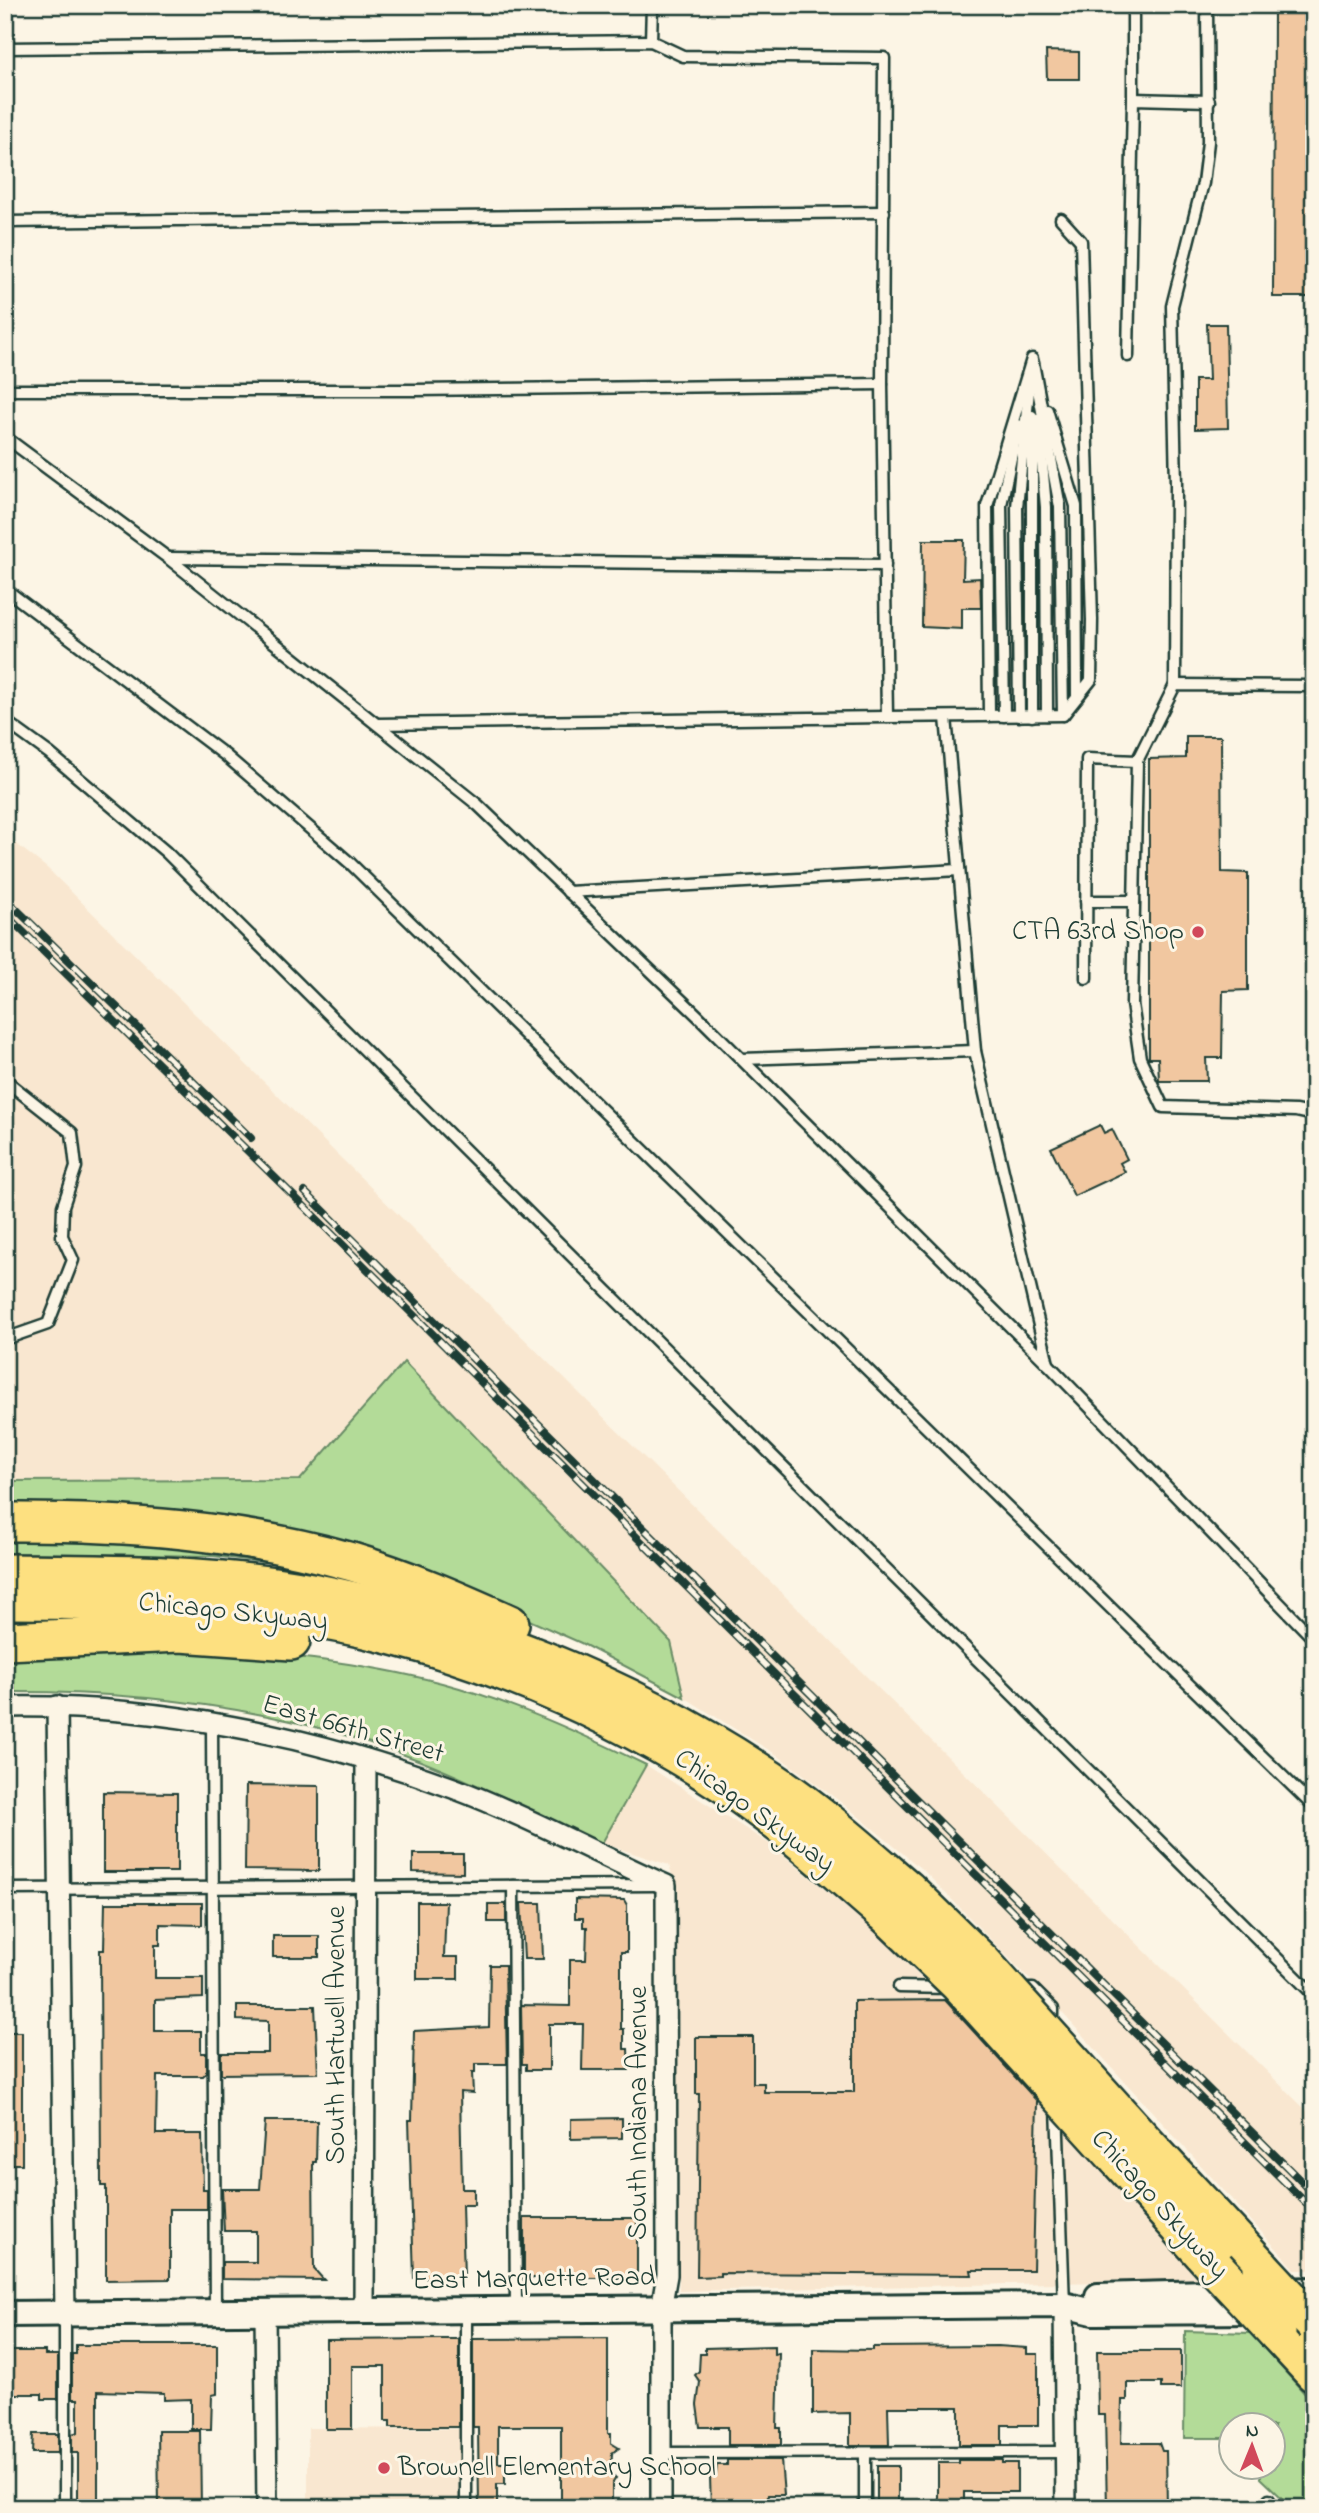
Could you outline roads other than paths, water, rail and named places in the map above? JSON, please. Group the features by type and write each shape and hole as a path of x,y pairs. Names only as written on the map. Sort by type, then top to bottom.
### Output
{"highway":[{"path":"5,1522 113,1523 195,1530 353,1563 421,1586 590,1659 618,1674 688,1728"},
{"name":"Chicago Skyway","path":"5,1573 211,1580 309,1591 392,1609 484,1637 552,1664 688,1728 761,1773 831,1824 897,1902 959,1984 1129,2149 1262,2268 1314,2324"},
{"name":"Chicago Skyway","path":"5,1600 168,1602 282,1614 360,1629 458,1656 621,1723 727,1786 816,1853 897,1902"},
{"path":"5,1641 180,1633 258,1636 367,1653 438,1671 552,1711 621,1723"},
{"name":"Chicago Skyway","path":"1129,2149 1216,2268 1314,2373"}],"street":[{"name":"East 66th Street","path":"5,1707 57,1706 145,1713 251,1730 366,1759 454,1788 666,1885"},
{"path":"57,1706 65,2314"},
{"name":"South Hartwell Avenue","path":"364,2311 366,1759"},
{"name":"South Indiana Avenue","path":"662,2508 661,2309 667,2275 666,1885"},
{"name":"East Marquette Road","path":"1064,2305 1093,2296 1314,2290"},
{"path":"1064,2305 1066,2508"},
{"name":"East Marquette Road","path":"5,2314 1064,2305 1093,2312 1314,2310"},
{"path":"265,2312 267,2508"}],"lane":[{"path":"651,41 652,5"},
{"path":"1128,356 1133,5"},
{"path":"1207,5 1209,101 1203,183 1172,306 1176,484 1175,685 1137,761 1132,1004 1140,1058 1163,1107 1296,1111 1314,1115"},
{"path":"5,48 651,41 682,56 884,58 882,384 887,717"},
{"path":"1133,99 1209,101"},
{"path":"5,222 884,212"},
{"path":"1061,219 1081,242 1092,620 1091,680 1063,715"},
{"path":"1032,359 1076,506 1077,697"},
{"path":"1032,359 1060,506 1063,715"},
{"path":"1032,359 1046,507 1048,715"},
{"path":"1019,716 1017,507 1032,359"},
{"path":"1032,359 1032,716"},
{"path":"1004,716 1001,505 1032,359"},
{"path":"989,716 987,506 1032,359"},
{"path":"5,390 416,390 882,384"},
{"path":"5,437 168,558 478,805 742,1059 1048,1364 1314,1639"},
{"path":"168,558 885,565"},
{"path":"5,589 225,755 350,863 1314,1807"},
{"path":"1175,685 1314,685"},
{"path":"376,724 1063,715"},
{"path":"946,717 975,1051 1048,1364"},
{"path":"5,721 49,753 166,852 1314,1995"},
{"path":"1086,978 1087,759 1137,761"},
{"path":"568,892 959,870"},
{"path":"1086,901 1135,901"},
{"path":"742,1059 975,1051"},
{"path":"5,1080 72,1133 76,1167 63,1206 62,1236 73,1260 48,1324 5,1339"},
{"path":"212,1724 215,2313"},
{"path":"5,1889 666,1885"},
{"path":"513,1886 516,2310"},
{"path":"899,1987 980,1988"},
{"path":"993,1988 1033,1989 1053,2009 1055,2063"},
{"path":"1055,2076 1064,2305"},
{"path":"466,2311 466,2508"},
{"path":"65,2314 65,2508"},
{"path":"661,2453 1066,2452"},
{"path":"864,2453 865,2508"}],"railway":[{"path":"5,898 251,1138"},
{"path":"5,914 307,1209 1314,2211"},
{"path":"305,1192 1314,2194"}],"place":[{"name":"CTA 63rd Shop","path":"1198,932"},
{"name":"Brownell Elementary School","path":"384,2468"}]}
